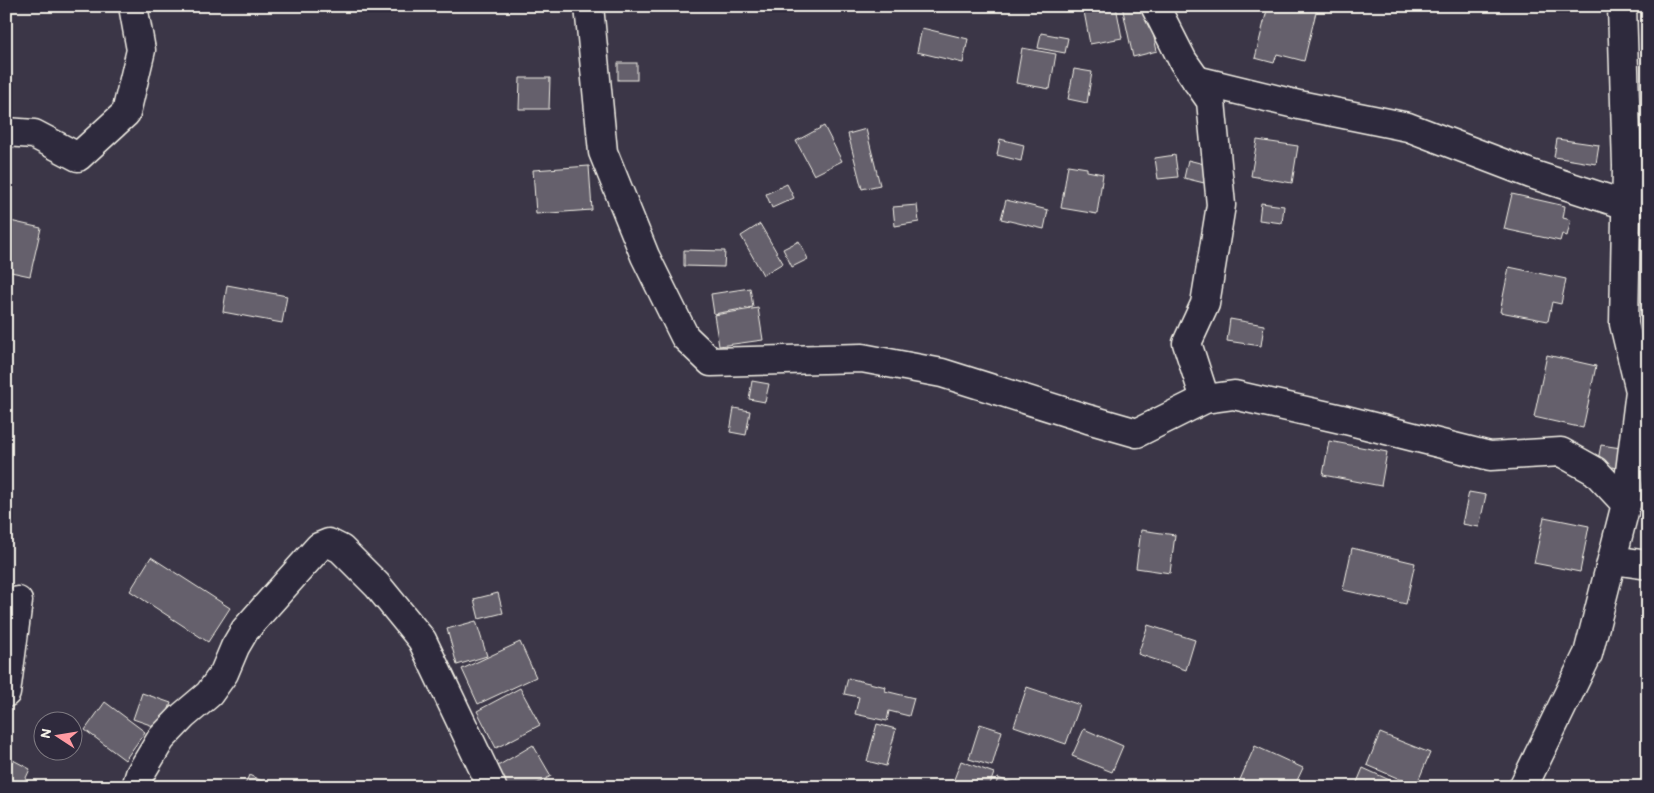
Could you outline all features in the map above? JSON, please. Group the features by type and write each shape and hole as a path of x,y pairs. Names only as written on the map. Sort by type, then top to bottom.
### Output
{"street":[{"path":"6,132 34,134 78,157 126,113 141,50 133,6"},
{"path":"589,6 603,152 645,256 685,337 711,362 862,358 942,373 1137,433 1205,399 1234,395 1346,420 1490,456 1561,452 1595,471 1626,504"},
{"path":"1155,6 1183,61 1211,101 1221,205 1205,304 1187,343 1205,399"},
{"path":"1523,787 1588,654 1626,504 1640,391 1624,324 1627,166 1622,6"},
{"path":"1196,80 1299,105 1408,127 1531,174 1626,205"},
{"path":"136,787 140,774 161,739 183,716 209,694 224,673 235,647 246,630 319,547 329,543 341,549 377,585 422,640 492,787"},
{"path":"1613,560 1648,566"},
{"path":"6,693 18,601"}],"building":[{"path":"1083,6 1116,6 1122,38 1090,44"},
{"path":"1122,6 1147,6 1157,51 1133,57"},
{"path":"1268,6 1308,6 1317,8 1304,61 1277,54 1274,63 1255,58"},
{"path":"922,28 968,39 963,63 917,52"},
{"path":"1041,33 1068,38 1065,53 1038,48"},
{"path":"1022,48 1056,54 1050,89 1016,83"},
{"path":"618,63 637,63 637,80 618,80"},
{"path":"1074,69 1092,72 1087,103 1068,99"},
{"path":"520,78 550,78 549,109 519,109"},
{"path":"824,126 842,161 814,175 796,141"},
{"path":"866,129 880,185 862,189 848,134"},
{"path":"1000,139 1024,145 1021,161 997,155"},
{"path":"1557,139 1599,145 1596,164 1554,157"},
{"path":"1257,140 1298,146 1292,183 1251,176"},
{"path":"1175,155 1178,177 1158,179 1155,158"},
{"path":"1188,160 1208,165 1204,183 1184,178"},
{"path":"1068,165 1087,168 1087,171 1103,174 1097,214 1061,208"},
{"path":"589,166 592,210 536,214 533,170"},
{"path":"787,184 794,198 772,208 766,194"},
{"path":"1512,194 1565,206 1563,218 1571,220 1567,236 1562,234 1560,241 1504,229"},
{"path":"1006,200 1048,210 1044,229 1001,219"},
{"path":"1261,203 1284,206 1282,223 1259,220"},
{"path":"917,205 919,222 895,226 893,207"},
{"path":"6,220 41,228 30,276 6,271"},
{"path":"760,224 783,263 763,275 741,236"},
{"path":"799,241 808,259 792,267 783,249"},
{"path":"684,250 725,251 724,267 684,266"},
{"path":"1509,267 1566,279 1561,304 1552,302 1548,321 1500,312"},
{"path":"227,285 287,296 282,323 223,312"},
{"path":"750,288 753,307 714,314 711,294"},
{"path":"758,308 763,340 719,346 714,315"},
{"path":"1230,319 1264,325 1261,346 1227,341"},
{"path":"1547,355 1596,366 1583,428 1534,417"},
{"path":"752,381 769,384 765,402 749,399"},
{"path":"734,408 750,411 746,435 730,432"},
{"path":"1329,441 1387,452 1381,486 1323,475"},
{"path":"1601,445 1621,448 1618,468 1597,465"},
{"path":"1469,492 1486,495 1479,527 1462,524"},
{"path":"1544,517 1589,526 1580,572 1534,563"},
{"path":"1141,530 1175,535 1170,573 1136,568"},
{"path":"1352,548 1415,563 1406,604 1343,590"},
{"path":"151,557 230,608 208,642 130,591"},
{"path":"498,593 503,613 479,619 474,599"},
{"path":"476,621 487,656 457,665 447,629"},
{"path":"1148,625 1195,640 1186,670 1138,654"},
{"path":"520,642 536,677 478,704 462,669"},
{"path":"848,678 886,687 885,691 914,698 909,716 889,711 887,721 855,714 859,697 844,694"},
{"path":"1027,687 1080,705 1066,744 1014,726"},
{"path":"520,688 540,725 496,748 477,711"},
{"path":"142,693 171,703 162,729 133,719"},
{"path":"105,702 145,732 125,760 85,730"},
{"path":"877,724 896,729 886,766 867,761"},
{"path":"980,724 1002,731 992,766 969,759"},
{"path":"1084,729 1123,746 1112,772 1072,756"},
{"path":"1380,733 1430,753 1416,786 1367,765"},
{"path":"533,745 551,776 531,787 500,787 491,770"},
{"path":"1255,746 1303,768 1294,787 1249,787 1239,782"},
{"path":"13,760 30,769 22,787 6,780 6,773"},
{"path":"961,761 994,773 989,787 951,787"},
{"path":"1363,768 1405,787 1355,787"},
{"path":"249,775 275,787 244,787"},
{"path":"998,778 1022,787 995,787"}]}
